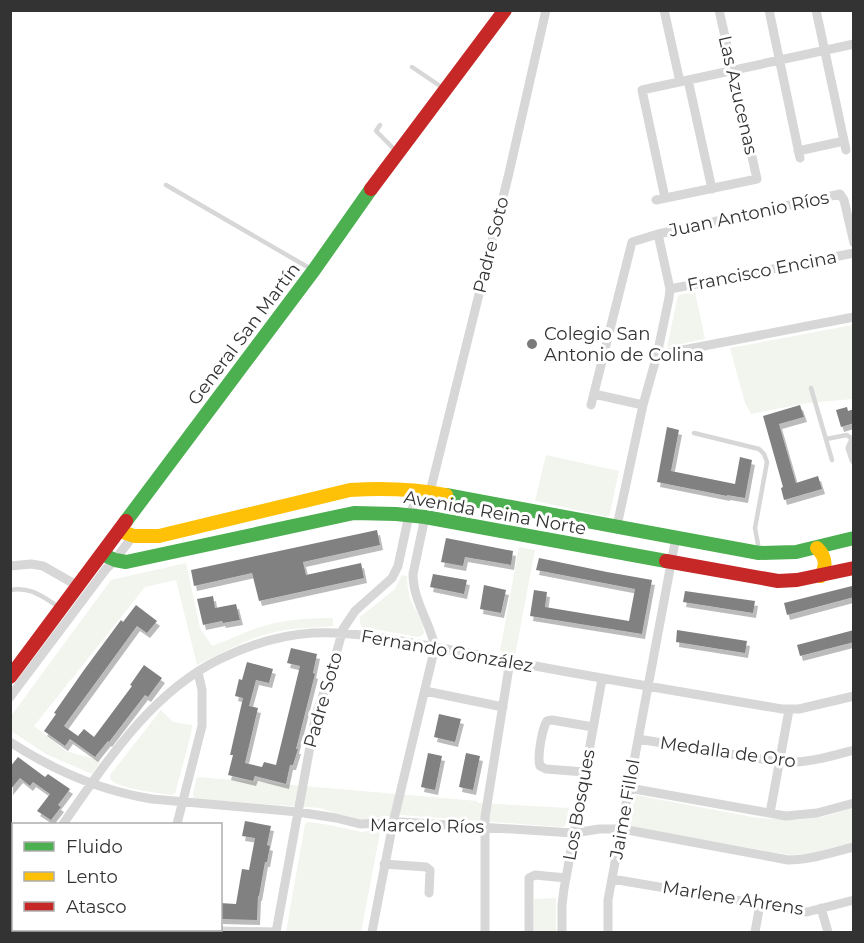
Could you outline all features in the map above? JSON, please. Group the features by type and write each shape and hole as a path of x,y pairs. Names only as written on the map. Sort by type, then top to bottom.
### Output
{"street":[{"name":"General San Martín","path":"10,677 78,586 108,557 126,534 398,152 505,10"},
{"name":"Padre Soto","path":"276,932 316,714 330,676 343,629 355,611 392,578 398,567 409,515 426,492 509,173 546,10"},
{"path":"664,10 684,81 712,189 661,199 642,90 684,81 779,61 825,51 854,45"},
{"name":"Las Azucenas","path":"712,189 757,179 719,10"},
{"path":"769,10 799,154 845,145 816,10"},
{"name":"Juan Antonio Ríos","path":"594,394 632,242 658,234 840,194 844,200 854,243"},
{"path":"617,526 669,298 670,289 658,234"},
{"name":"Francisco Encina","path":"670,289 854,253"},
{"path":"657,355 854,317"},
{"path":"591,405 594,394 644,405"},
{"path":"853,440 850,448 854,460"},
{"name":"Avenida Reina Norte","path":"126,534 143,537 159,536 350,490 367,489 426,492 469,499 759,553 787,553 854,538"},
{"path":"372,933 393,823 435,647 428,623 418,603 413,582 425,517 426,492"},
{"path":"462,524 469,499"},
{"name":"Avenida Reina Norte","path":"108,557 126,562 354,513 425,517 778,581 821,576 854,568"},
{"path":"647,687 676,537"},
{"path":"817,548 823,553 826,561 825,570 821,576"},
{"name":"General San Martín","path":"10,697 106,569 108,557"},
{"path":"10,566 31,564 43,566 78,586"},
{"name":"Fernando González","path":"64,823 144,716 174,689 198,672 219,659 266,640 313,633 376,636 602,679 789,710 854,696"},
{"path":"485,933 484,827 510,661"},
{"path":"178,823 202,726 202,690 198,672"},
{"name":"Los Bosques","path":"562,933 562,905 566,878 602,679"},
{"name":"Jaime Fillol","path":"611,932 608,900 647,687"},
{"path":"424,691 503,707"},
{"path":"770,813 789,710"},
{"path":"585,772 544,768 540,766 538,759 547,721 593,727"},
{"name":"Medalla de Oro","path":"638,739 795,763 854,750"},
{"name":"Marcelo Ríos","path":"10,742 64,772 92,783 133,796 183,803 298,812 360,824 402,822 574,833 599,829 622,829 788,860 812,858 854,847"},
{"path":"629,788 786,816 817,813 854,803"},
{"path":"384,864 426,867 430,870 429,893"},
{"path":"529,933 529,878 535,875 566,878"},
{"name":"Marlene Ahrens","path":"612,879 807,912 854,900"},
{"path":"755,933 760,904"},
{"path":"821,908 828,933"},
{"path":"30,933 54,931"},
{"path":"221,931 276,932"}],"lane":[{"path":"412,68 445,90"},
{"path":"380,125 376,131 398,152"},
{"path":"166,185 314,270"},
{"path":"811,388 832,460"},
{"path":"694,434 759,449 764,454 767,462 755,528 759,553"},
{"path":"826,439 847,435 853,440"},
{"path":"10,590 22,588 32,591 61,609"}],"shaded area":[{"path":"695,292 705,339 667,347 678,295"},
{"path":"853,325 853,399 807,403 751,414 745,403 730,348"},
{"path":"546,455 619,471 609,517 535,501"},
{"path":"519,547 535,550 515,655 500,651"},
{"path":"186,563 200,628 212,646 257,628 285,621 333,618 333,626 291,629 267,634 197,665 176,580 145,587 34,726 66,751 101,761 92,774 46,754 11,731 11,716 111,580"},
{"path":"402,575 407,576 410,598 421,621 424,634 419,637 362,627 360,617 395,589"},
{"path":"161,710 173,722 192,725 175,794 139,790 115,783 111,780 110,775"},
{"path":"197,777 478,801 478,803 569,808 565,826 560,827 401,815 355,819 320,808 194,799"},
{"path":"635,795 758,818 798,820 822,817 853,808 853,842 810,854 790,855 629,827"},
{"path":"308,822 362,832 376,830 380,833 361,932 286,932 305,824"},
{"path":"556,898 556,932 534,932 534,899"}],"building":[{"path":"800,405 804,417 779,424 796,483 818,476 822,489 784,500 781,488 783,487 763,416"},
{"path":"847,407 848,411 854,409 854,423 841,427 836,410"},
{"path":"667,427 679,430 671,471 735,484 740,457 752,460 745,498 657,482"},
{"path":"377,530 380,545 303,562 306,575 361,563 364,578 259,601 252,573 194,586 191,570"},
{"path":"446,538 513,551 511,565 465,557 463,566 441,562"},
{"path":"539,558 652,580 642,634 530,616 534,590 547,592 545,607 629,621 635,589 536,570"},
{"path":"433,574 467,580 464,594 430,587"},
{"path":"484,585 506,590 501,613 480,609"},
{"path":"852,586 854,597 787,615 784,603"},
{"path":"685,591 755,601 753,613 683,602"},
{"path":"213,596 215,608 236,604 240,620 203,625 197,599"},
{"path":"136,605 157,621 147,633 137,626 64,726 78,736 84,729 94,737 132,686 130,685 144,665 162,678 148,697 145,695 95,757 70,739 65,746 44,731 84,670 121,620 123,622"},
{"path":"677,630 747,641 745,653 676,642"},
{"path":"854,630 854,642 800,656 797,645"},
{"path":"291,648 317,654 313,673 315,674 296,749 298,749 293,765 290,765 286,784 255,776 253,781 228,775 233,755 230,755 243,698 235,696 239,679 242,680 247,662 273,669 269,683 256,680 249,706 258,708 245,763 262,767 264,762 276,765 300,666 287,663"},
{"path":"439,714 461,719 455,742 434,737"},
{"path":"428,753 442,756 435,790 421,787"},
{"path":"466,753 480,756 473,790 459,787"},
{"path":"18,757 45,777 48,774 70,789 58,805 61,807 51,820 37,811 50,794 33,782 30,786 20,778 10,790 10,767"},
{"path":"245,821 271,826 267,845 270,846 258,896 257,920 222,919 222,903 236,904 242,869 249,870 255,838 242,836"}],"traffic: fast":[{"path":"126,521 314,270 371,189"},
{"path":"446,495 759,553 796,552 854,538"},
{"path":"102,554 126,562 354,513 425,517 666,561"}],"traffic: slow":[{"path":"120,531 134,536 159,536 350,490 422,491 446,495"},
{"path":"817,548 825,561 821,576"}],"traffic: jam":[{"path":"371,189 505,10"},
{"path":"10,677 126,521"},
{"path":"666,561 778,581 797,580 854,568"}],"place":[{"name":"Colegio San Antonio de Colina","path":"532,344"}]}
